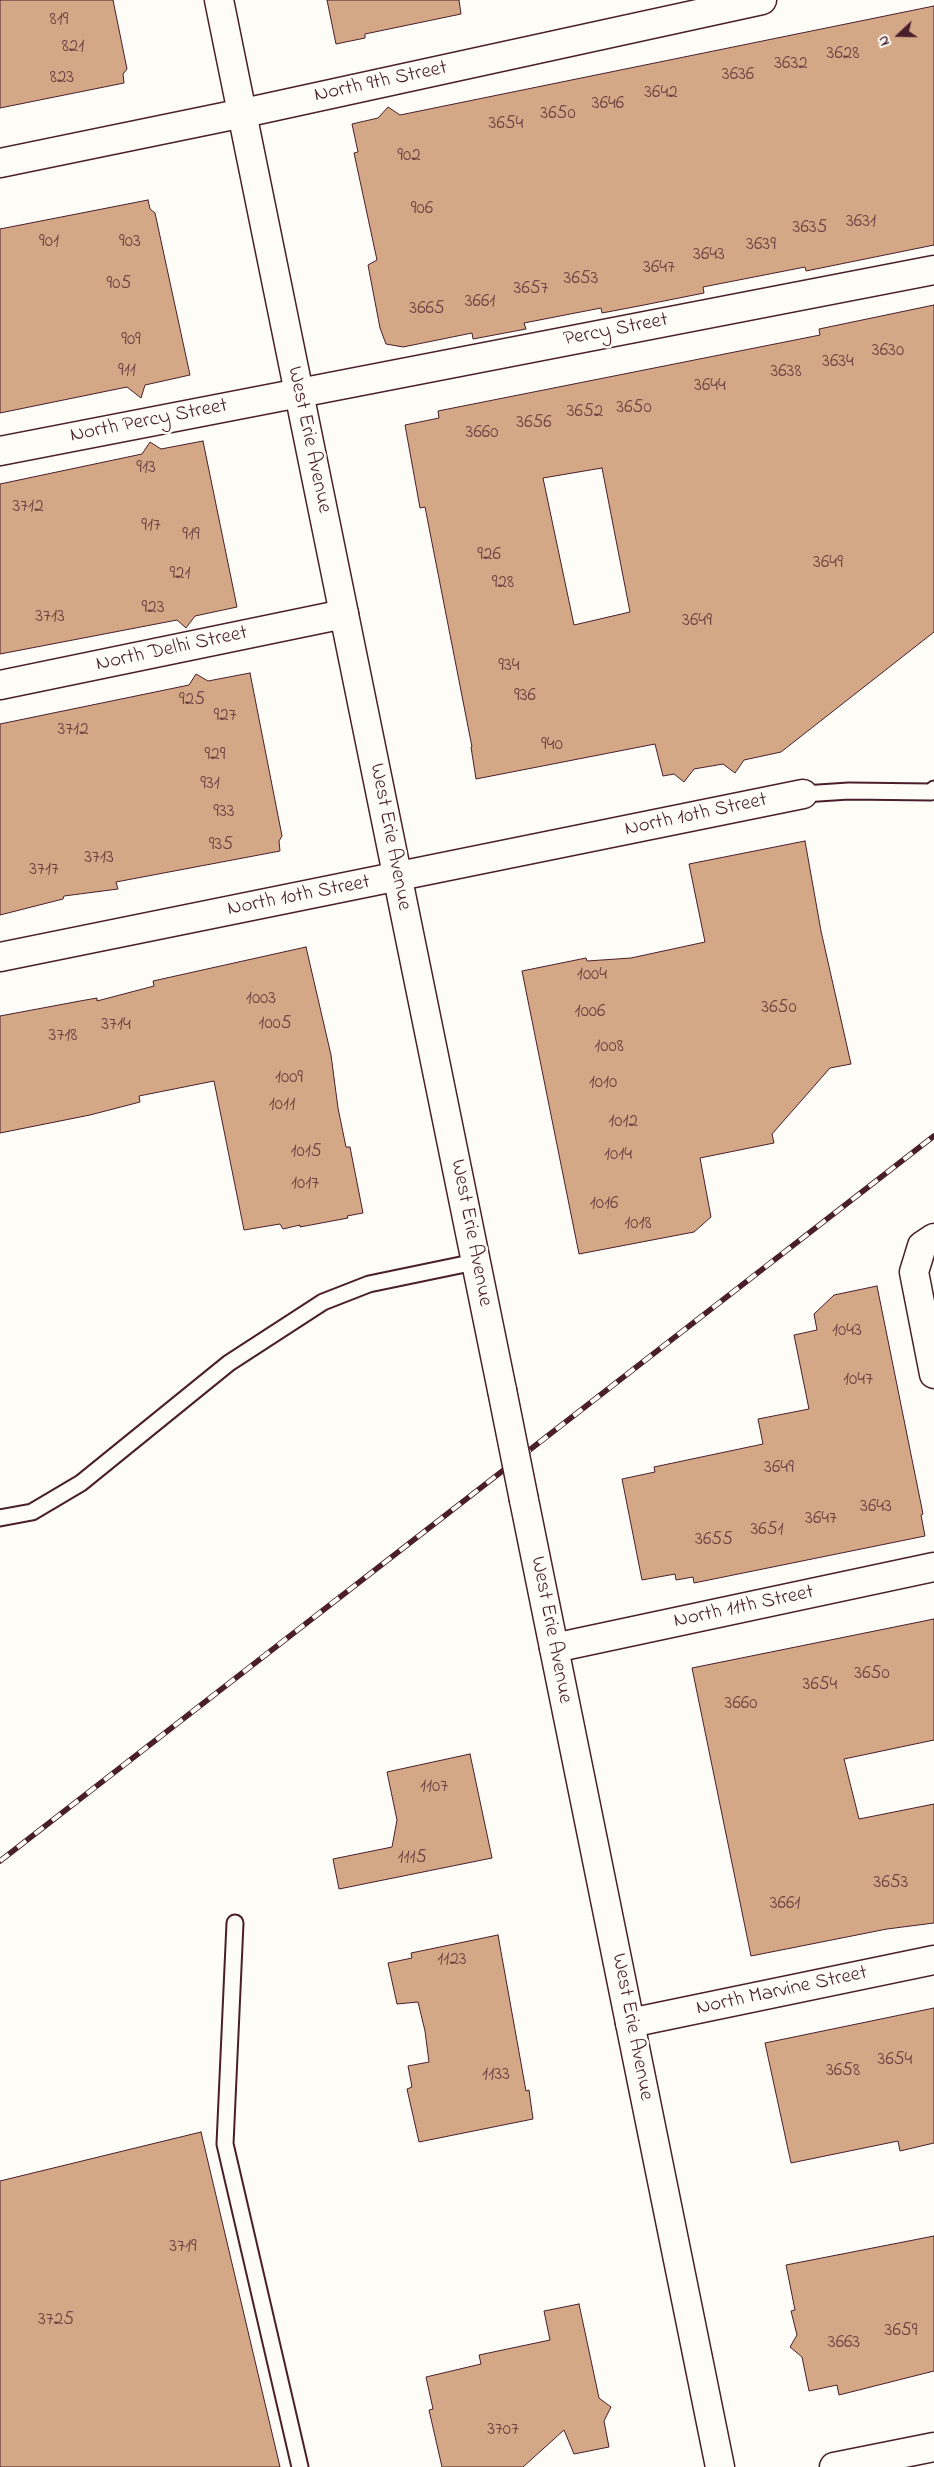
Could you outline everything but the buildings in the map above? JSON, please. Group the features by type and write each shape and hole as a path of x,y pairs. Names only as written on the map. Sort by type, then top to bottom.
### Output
{"street":[{"name":"West Erie Avenue","path":"219,0 720,2467"},
{"name":"North 9th Street","path":"0,163 242,113 762,0"},
{"name":"Percy Street","path":"299,393 934,270"},
{"name":"North Percy Street","path":"0,451 299,393"},
{"name":"North Delhi Street","path":"0,685 344,614"},
{"name":"North 10th Street","path":"0,957 803,794"},
{"path":"930,1240 922,1246 914,1272 934,1374"},
{"name":"North 11th Street","path":"554,1648 934,1567"},
{"name":"North Marvine Street","path":"630,2023 934,1960"},
{"path":"834,2467 934,2447"}],"lane":[{"path":"803,794 848,791 931,792 934,788"},
{"path":"0,1518 32,1512 81,1484 229,1363 323,1302 369,1284 475,1262"},
{"path":"235,1923 225,2144 300,2467"}],"railway":[{"path":"0,1861 934,1136"}]}
